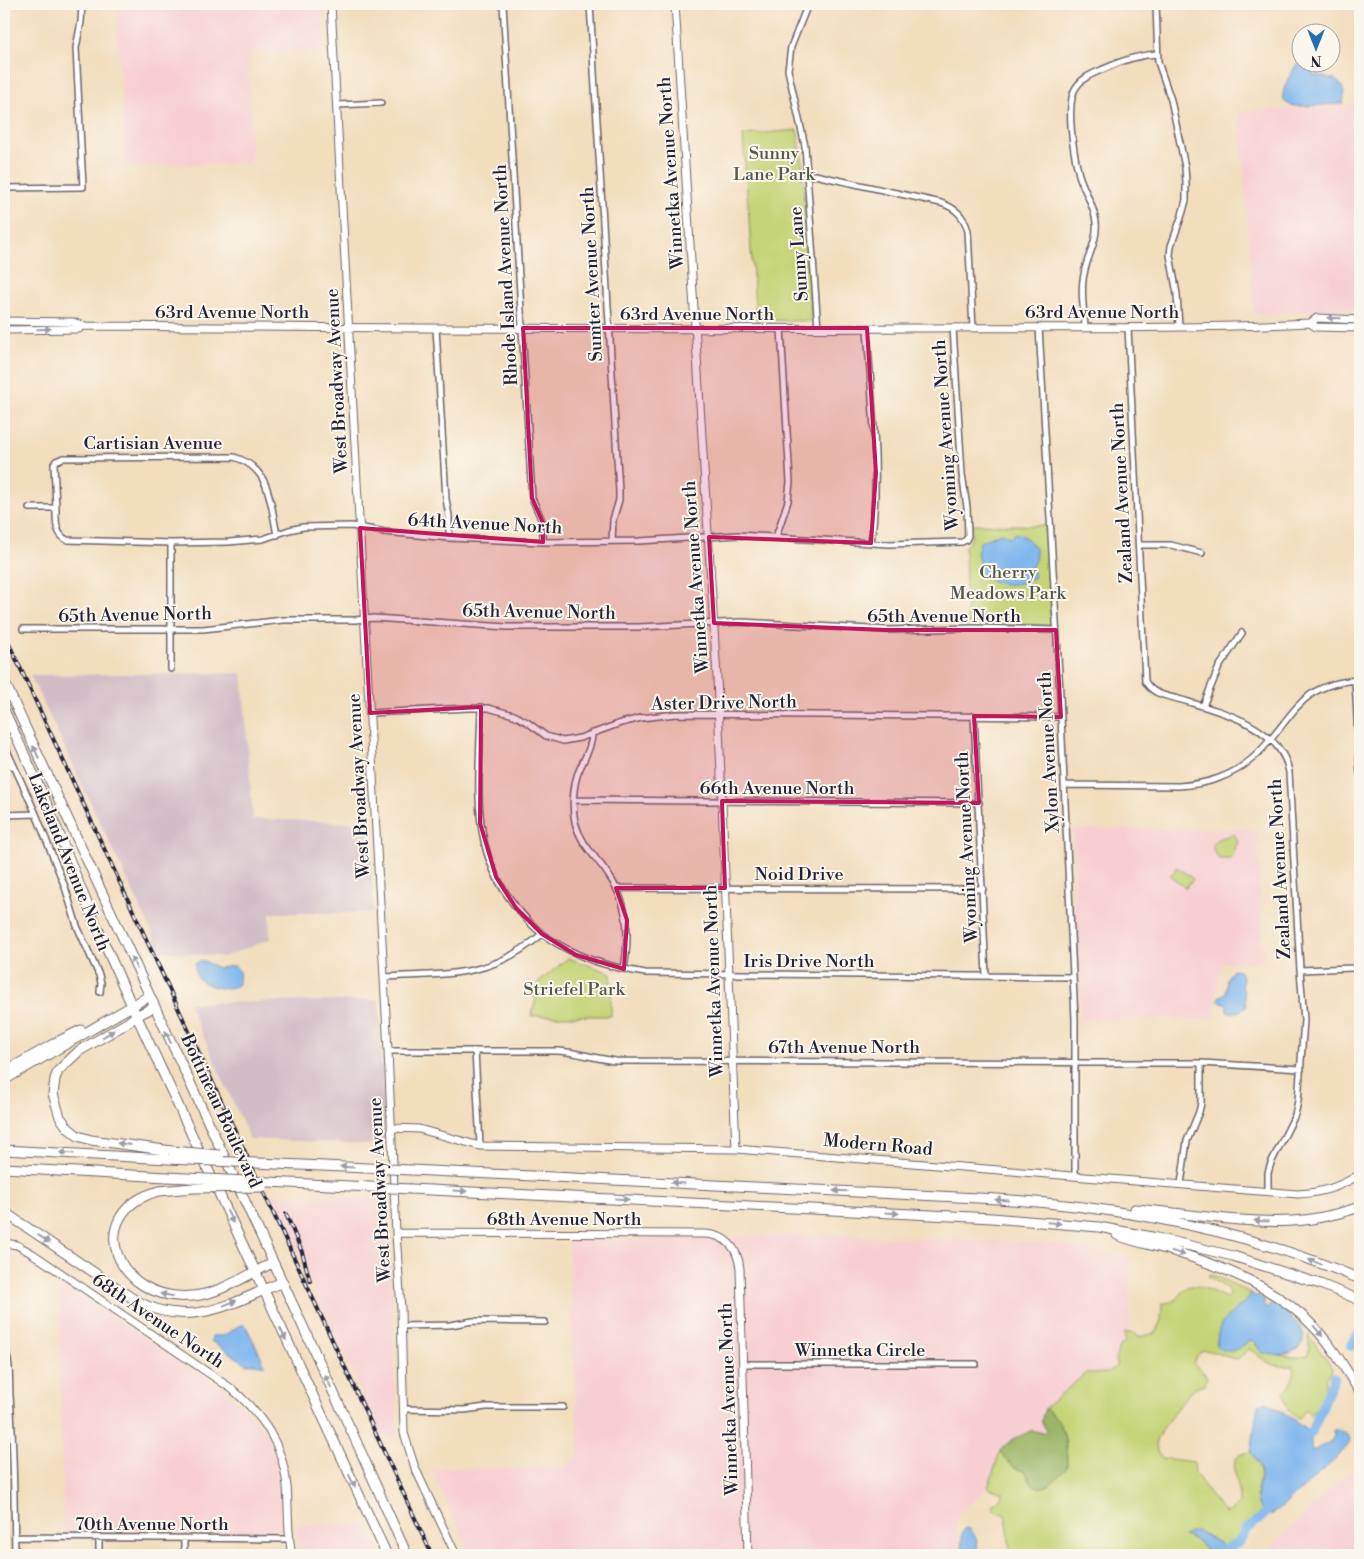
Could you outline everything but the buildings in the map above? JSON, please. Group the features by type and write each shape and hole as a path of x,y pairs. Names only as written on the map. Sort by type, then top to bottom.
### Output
{"highway":[{"name":"Bottineau Boulevard","path":"4,681 360,1449 406,1555"},
{"name":"Bottineau Boulevard","path":"4,710 47,804 99,933 136,1016 387,1555"},
{"path":"4,1080 109,1021 149,996"},
{"path":"154,1007 79,1051 63,1066 55,1079 55,1104 64,1124 78,1136 170,1155"},
{"path":"4,1072 57,1042 95,1024 109,1021"},
{"path":"4,1150 170,1155 318,1165 1022,1201 1268,1221 1305,1220 1360,1207"},
{"path":"4,1168 992,1218 1098,1228 1157,1238 1234,1256 1320,1284 1360,1300"},
{"path":"273,1263 215,1291 193,1296 177,1297 157,1293 133,1279 123,1267 115,1241 116,1229 121,1217 138,1198 159,1191 193,1188 354,1186"},
{"path":"1022,1201 1072,1205 1214,1230 1286,1251 1360,1279"},
{"path":"4,1212 135,1300 162,1311 178,1314 200,1312 282,1282"},
{"path":"1098,1228 1127,1239 1179,1253 1217,1266 1274,1293 1315,1328 1337,1355 1360,1392"}],"street":[{"path":"4,188 83,186 76,48 82,4"},
{"name":"West Broadway Avenue","path":"331,4 392,1128 404,1433 413,1464 456,1555"},
{"name":"Rhode Island Avenue North","path":"503,4 532,498 543,522 543,542"},
{"name":"Sumter Avenue North","path":"590,4 619,491 619,500 613,520 612,541"},
{"name":"Winnetka Avenue North","path":"675,4 719,714 736,1149"},
{"name":"Sunny Lane","path":"808,4 792,42 788,70 805,146 818,329"},
{"path":"1156,4 1157,54 1160,71 1171,100 1185,167 1186,182 1182,216 1171,246 1170,255 1177,294 1179,327"},
{"path":"1085,327 1082,281 1096,234 1096,222 1076,160 1070,110 1072,93 1082,79 1090,75 1131,57 1157,54"},
{"path":"337,105 381,103"},
{"path":"807,176 815,175 949,205 956,210 965,222 968,231 973,328"},
{"name":"63rd Avenue North","path":"4,321 73,322 84,326 818,329 1179,327 1310,323 1317,318 1360,320"},
{"name":"63rd Avenue North","path":"1310,323 1316,327 1360,328"},
{"name":"63rd Avenue North","path":"4,330 79,329 84,326"},
{"name":"Xylon Avenue North","path":"1039,327 1061,717 1073,977 1075,1176"},
{"name":"Zealand Avenue North","path":"1128,327 1145,681 1154,692 1236,717 1252,726 1281,750 1289,772 1304,1020 1300,1088 1295,1114 1271,1163 1268,1173 1268,1192"},
{"path":"436,328 446,499 449,516 448,538"},
{"path":"776,537 788,502 790,482 782,328"},
{"path":"867,328 876,473 876,500 872,543"},
{"name":"Wyoming Avenue North","path":"953,328 962,474 967,507 968,536 966,540"},
{"name":"Cartisian Avenue","path":"56,508 54,464 63,458 234,457 253,466 265,480 277,535"},
{"path":"30,508 56,508"},
{"name":"64th Avenue North","path":"56,508 59,533 67,540 170,543 246,541 277,535 303,527 352,526 448,538 543,542 738,535 872,543 962,542 966,540"},
{"path":"170,543 171,669"},
{"path":"1139,545 1171,545 1202,553"},
{"name":"65th Avenue North","path":"23,629 219,628 283,620 374,618 506,628 639,628 741,622 888,630 976,628 1056,630"},
{"path":"1203,706 1219,667 1242,632"},
{"path":"1064,785 1195,785 1226,776 1254,757 1294,708 1313,692 1336,682 1358,680 1360,773"},
{"name":"Aster Drive North","path":"370,713 481,708 499,710 514,715 554,740 572,740 620,722 676,714 1061,717"},
{"name":"Iris Drive North","path":"481,708 479,805 483,842 492,868 505,893 528,922 542,934 576,955 595,962 645,973 1073,977"},
{"name":"Wyoming Avenue North","path":"974,716 986,976"},
{"path":"592,733 592,743 575,783 575,820 583,842 616,888 624,909 628,926 628,945 624,969"},
{"name":"Lakeland Avenue North","path":"4,744 36,814 65,887 77,926 99,976 101,983 100,992"},
{"path":"4,766 14,766"},
{"name":"66th Avenue North","path":"574,800 979,803"},
{"path":"4,815 36,814"},
{"name":"Noid Drive","path":"616,888 983,889"},
{"path":"384,977 474,971 505,960 534,942 542,934"},
{"path":"1300,970 1353,968 1360,966"},
{"name":"67th Avenue North","path":"388,1051 572,1052 602,1060 616,1061 1202,1063 1301,1068"},
{"path":"475,1052 480,1146"},
{"path":"1181,1184 1187,1141 1201,1103 1202,1063"},
{"name":"Modern Road","path":"392,1128 419,1129 480,1146 736,1149 1268,1192 1313,1193 1347,1183 1360,1174"},
{"name":"68th Avenue North","path":"396,1233 705,1234 719,1236 731,1244"},
{"name":"68th Avenue North","path":"4,1243 17,1245 33,1254 232,1388 252,1406 265,1423 277,1447 284,1467 287,1486 289,1539"},
{"name":"Winnetka Avenue North","path":"731,1244 740,1262 748,1555"},
{"path":"401,1326 450,1325 473,1321 545,1322"},
{"path":"4,1347 7,1357 12,1422 15,1555"},
{"name":"Winnetka Circle","path":"744,1364 976,1364"},
{"path":"403,1409 464,1410 486,1407 563,1407"},
{"name":"70th Avenue North","path":"15,1537 289,1539"},
{"path":"99,1538 99,1555"},
{"path":"184,1538 184,1555"},
{"path":"286,1555 289,1539"},
{"path":"289,1539 292,1555"}],"highlighted area":[{"path":"523,328 867,328 876,473 871,543 709,537 714,623 888,630 1056,630 1061,717 974,716 979,803 722,801 725,888 616,888 627,920 624,969 576,955 542,934 516,908 496,877 480,823 481,707 370,713 360,528 543,542 543,523 532,498"}],"shaded area":[{"path":"116,4 321,4 325,49 248,53 252,163 125,166"},
{"path":"1358,104 1360,309 1254,314 1239,112"},
{"path":"242,673 253,819 369,823 374,913 270,913 270,939 224,957 161,951 30,675"},
{"path":"1073,829 1257,829 1263,960 1222,963 1215,996 1214,1019 1081,1019 1076,947"},
{"path":"379,1000 385,1145 250,1139 188,1003"},
{"path":"271,1195 390,1199 397,1437 381,1436"},
{"path":"824,1235 1052,1243 1129,1258 1130,1360 957,1516 957,1555 471,1555 432,1470 438,1468 563,1468 579,1455 568,1240"},
{"path":"59,1281 221,1388 241,1404 254,1418 268,1438 275,1454 281,1478 283,1528 281,1532 266,1534 63,1534"},
{"path":"1346,1474 1360,1474 1360,1555 1262,1555"},
{"path":"297,1525 367,1525 381,1555 297,1555"}],"green space":[{"name":"Sunny Lane Park","path":"797,130 802,159 811,318 810,321 756,320 743,135"},
{"name":"Cherry Meadows Park","path":"972,524 1046,526 1052,626 967,624 965,546 971,540"},
{"path":"1234,834 1238,842 1231,859 1219,859 1212,847 1213,844 1218,839"},
{"path":"1177,867 1193,879 1186,888 1170,876"},
{"name":"Striefel Park","path":"568,958 611,973 611,1016 531,1016 536,999 531,989"},
{"path":"1211,1274 1251,1293 1247,1300 1223,1323 1218,1333 1217,1347 1243,1345 1250,1340 1254,1341 1261,1352 1297,1358 1307,1356 1309,1351 1309,1335 1332,1368 1331,1373 1325,1379 1324,1394 1318,1407 1311,1415 1306,1410 1299,1418 1292,1414 1288,1408 1284,1393 1292,1381 1294,1374 1293,1366 1274,1365 1249,1349 1238,1359 1203,1350 1197,1356 1194,1364 1207,1378 1204,1384 1194,1388 1176,1409 1156,1441 1157,1451 1162,1458 1194,1462 1195,1473 1220,1508 1227,1514 1239,1502 1235,1461 1243,1453 1251,1452 1259,1466 1260,1473 1256,1496 1261,1508 1260,1514 1253,1518 1236,1541 1220,1549 1219,1543 1196,1531 1188,1538 1198,1541 1205,1549 1205,1555 1010,1555 1005,1515 995,1511 992,1505 1004,1493 988,1488 1000,1451 1013,1466 1025,1471 1032,1484 1067,1468 1063,1430 1058,1420 1045,1408 1086,1373 1103,1373 1114,1369 1117,1365 1115,1361 1119,1346 1125,1342 1125,1332 1139,1337 1155,1333 1161,1320 1162,1303 1178,1298 1188,1287 1200,1287 1226,1298 1230,1295 1229,1290 1208,1276"},
{"path":"1045,1408 1058,1420 1063,1430 1067,1468 1050,1485 1040,1488 1032,1484 1025,1471 1013,1466 1000,1451 1011,1441 1032,1430 1043,1433 1046,1430 1041,1421"}],"water":[{"path":"1292,72 1312,72 1313,75 1335,79 1343,90 1343,104 1290,105 1284,100 1283,92"},
{"path":"1001,533 1009,537 1016,533 1031,542 1036,551 1036,557 1031,568 1035,577 1020,583 1006,584 992,581 979,572 980,564 977,554 980,542"},
{"path":"199,961 204,961 218,968 235,966 239,975 237,985 223,988 203,982 197,976 195,964"},
{"path":"1233,970 1239,971 1243,977 1242,984 1246,1005 1245,1008 1239,1011 1227,1012 1227,1004 1217,1000 1226,993 1227,978"},
{"path":"1251,1293 1253,1296 1259,1296 1264,1300 1264,1308 1268,1308 1271,1304 1282,1309 1299,1327 1304,1338 1296,1350 1282,1355 1267,1354 1261,1352 1254,1341 1250,1340 1238,1349 1231,1351 1222,1350 1217,1347 1218,1333 1222,1323 1247,1300"},
{"path":"240,1325 244,1325 247,1328 265,1365 247,1364 211,1341 212,1336 223,1336"},
{"path":"1266,1402 1292,1418 1311,1433 1311,1447 1313,1451 1331,1441 1334,1436 1333,1430 1343,1432 1350,1439 1348,1445 1332,1462 1271,1515 1259,1506 1257,1495 1260,1470 1251,1452 1258,1404"},
{"path":"968,1528 975,1537 978,1555 961,1555 962,1534 964,1529"},
{"path":"1196,1531 1219,1543 1222,1554 1205,1555 1205,1549 1198,1541 1184,1536"}],"waterway":[{"path":"1351,1346 1360,1333"},
{"path":"1300,1440 1311,1433 1334,1378"},
{"path":"1209,1555 1238,1543 1246,1530 1266,1513 1268,1502"}],"railway":[{"path":"4,633 432,1555"},
{"path":"286,1214 302,1252 310,1281"}]}
